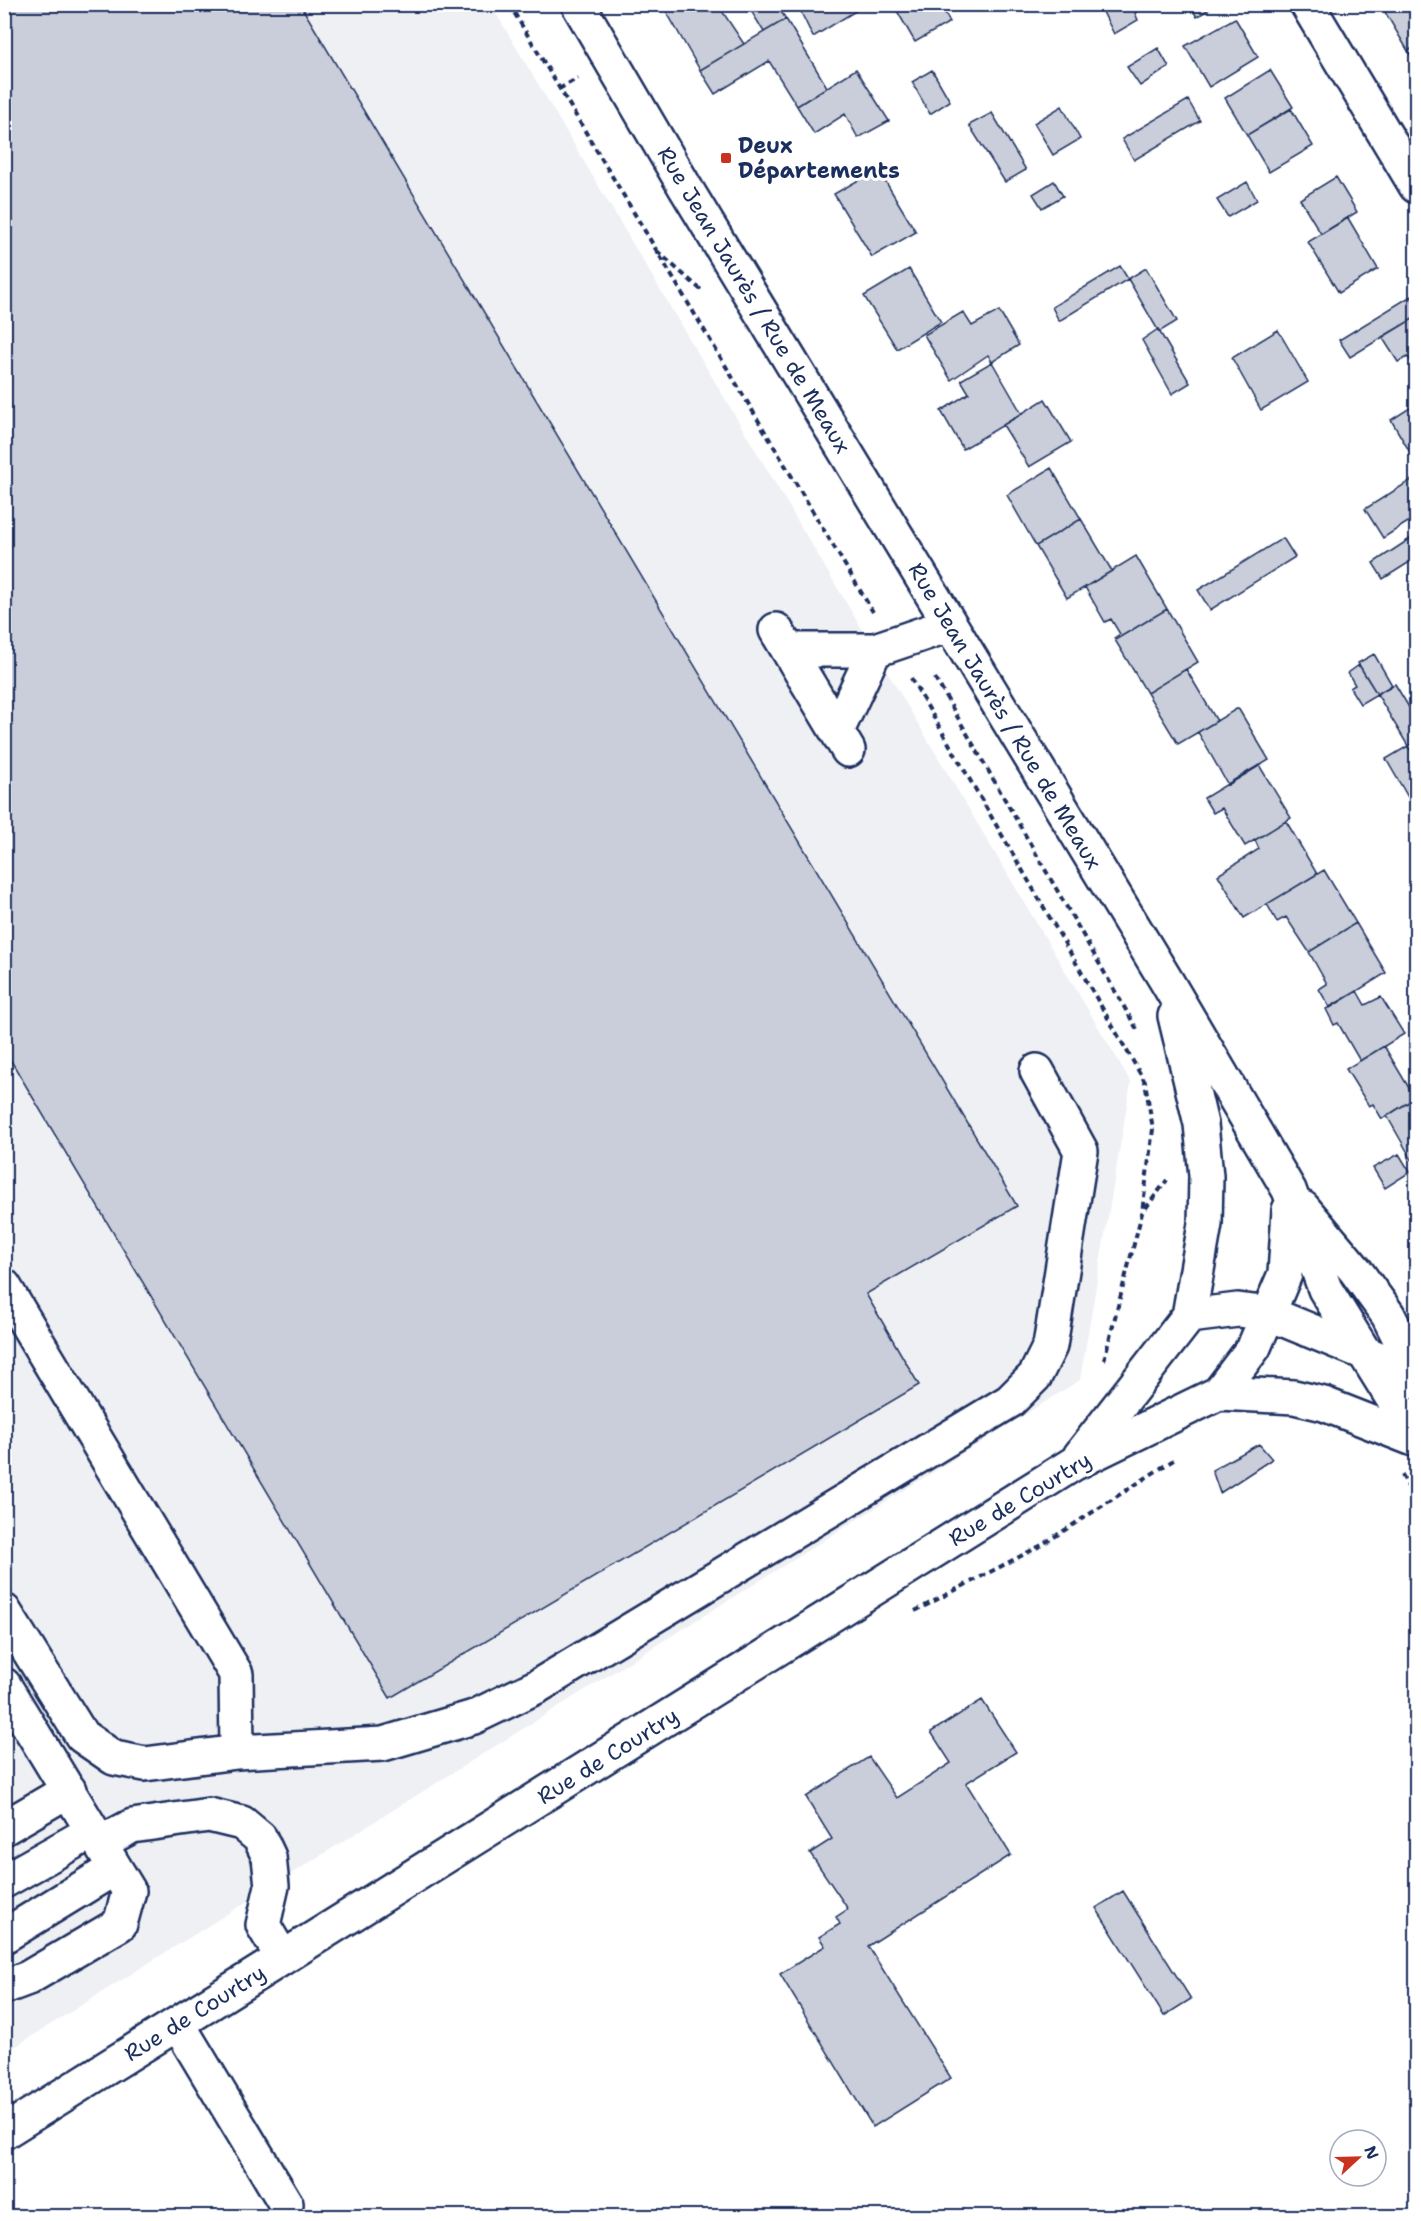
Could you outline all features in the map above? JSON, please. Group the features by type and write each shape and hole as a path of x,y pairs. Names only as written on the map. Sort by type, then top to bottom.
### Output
{"main road":[{"name":"Rue Jean Jaurès / Rue de Meaux","path":"578,4 1167,982 1289,1190 1325,1289 1416,1438"},
{"path":"1307,4 1416,186"},
{"path":"874,650 843,741 782,640 874,650 950,625"},
{"path":"1073,1464 1189,1316 1205,1224 1206,1176 1201,1124 1167,982"},
{"path":"4,1611 82,1736 114,1758 145,1764 237,1752 383,1744 474,1716 538,1686 1010,1401 1035,1376 1050,1346 1082,1151 1037,1071"},
{"path":"1289,1190 1356,1271 1388,1315 1416,1371"},
{"name":"Rue de Courtry","path":"1219,1394 1254,1347 1270,1314 1285,1274 1289,1190"},
{"path":"4,1286 236,1674 237,1752"},
{"path":"1189,1316 1238,1310 1270,1314 1399,1367 1416,1382"},
{"name":"Rue de Courtry","path":"4,2132 1073,1464 1219,1394 1294,1396 1324,1404 1416,1438"},
{"path":"4,1685 129,1891 120,1924 12,1988"},
{"path":"4,1828 69,1790"},
{"path":"4,1936 103,1848 132,1826 208,1815 242,1823 260,1838 269,1857 272,1886 263,1925 282,1957"},
{"path":"4,1881 103,1848"},
{"path":"178,2024 286,2204"}],"path":[{"path":"509,4 874,615"},
{"path":"559,89 581,76"},
{"path":"906,670 1145,1082 1153,1129 1142,1213 1102,1366"},
{"path":"934,675 1141,1037"},
{"path":"1142,1213 1166,1180 1185,1173 1206,1176"},
{"path":"914,1611 1040,1546 1178,1457"},
{"path":"1400,1472 1416,1500"}],"shaded area":[{"path":"5,5 491,5 1131,1082 1080,1380 5,2053"}],"building":[{"path":"4,4 300,4 1017,1206 866,1294 919,1385 390,1698 4,1049"},
{"path":"662,4 725,4 722,11 744,44 700,70"},
{"path":"747,4 776,4 786,19 764,32"},
{"path":"797,4 867,4 813,37"},
{"path":"893,4 940,4 950,22 915,42"},
{"path":"1111,4 1150,4 1135,13 1138,20 1114,34 1102,10"},
{"path":"1189,4 1217,4 1197,17"},
{"path":"1398,4 1416,4 1416,46 1408,51 1385,12"},
{"path":"1235,18 1258,57 1209,87 1185,46"},
{"path":"786,19 827,87 797,106 769,61 715,94 700,70"},
{"path":"1416,46 1416,64 1408,51"},
{"path":"1158,48 1169,67 1140,86 1127,67"},
{"path":"856,69 889,121 858,138 845,114 814,134 797,106"},
{"path":"932,70 950,101 930,114 912,82"},
{"path":"1270,70 1293,107 1247,135 1225,98"},
{"path":"1188,100 1200,121 1134,160 1122,139"},
{"path":"1062,106 1080,139 1053,155 1034,123"},
{"path":"1291,109 1313,146 1269,172 1247,135"},
{"path":"992,113 1026,170 1005,182 969,125"},
{"path":"878,169 916,232 872,257 834,194"},
{"path":"1336,177 1357,212 1321,234 1300,199"},
{"path":"1054,181 1063,196 1042,208 1033,194"},
{"path":"1247,182 1257,200 1228,217 1217,200"},
{"path":"1348,218 1378,269 1339,293 1308,242"},
{"path":"1120,266 1128,279 1059,321 1052,307"},
{"path":"1146,268 1177,321 1159,332 1128,279"},
{"path":"909,269 941,322 897,349 864,296"},
{"path":"1411,296 1416,304 1416,317 1350,357 1339,340"},
{"path":"999,311 1019,345 992,362 988,355 951,380 924,335 963,312 972,326"},
{"path":"1416,317 1416,359 1412,363 1408,357 1398,362 1382,337"},
{"path":"1158,329 1190,383 1172,394 1142,340"},
{"path":"1278,330 1308,382 1261,410 1232,358"},
{"path":"992,362 1022,414 963,449 941,411 969,393 961,380"},
{"path":"1045,399 1071,442 1029,467 1003,425"},
{"path":"1416,404 1416,458 1414,459 1391,420"},
{"path":"1051,468 1081,519 1036,546 1007,495"},
{"path":"1416,477 1416,517 1383,538 1365,509"},
{"path":"1081,519 1112,571 1067,598 1036,546"},
{"path":"1416,535 1416,558 1383,579 1373,563"},
{"path":"1283,538 1295,557 1210,610 1198,590"},
{"path":"1136,556 1167,609 1115,640 1114,638 1120,634 1111,619 1105,622 1085,587"},
{"path":"1167,609 1198,662 1147,693 1115,640"},
{"path":"1374,654 1392,685 1377,694 1358,663"},
{"path":"1359,665 1377,694 1360,704 1350,688 1355,685 1348,673"},
{"path":"1186,669 1217,721 1178,744 1147,693"},
{"path":"1395,684 1416,719 1416,741 1408,746 1377,694"},
{"path":"1238,708 1269,760 1228,785 1198,732"},
{"path":"1408,746 1416,760 1416,811 1386,759"},
{"path":"1259,765 1291,818 1245,846 1222,808 1213,813 1204,798"},
{"path":"1286,821 1317,874 1244,918 1218,875 1259,849 1255,840"},
{"path":"1324,870 1356,923 1309,952 1286,917 1277,922 1267,904"},
{"path":"1356,923 1386,973 1330,1008 1319,989 1327,984 1309,952"},
{"path":"1357,991 1365,1005 1381,997 1404,1034 1360,1061 1338,1023 1334,1025 1326,1009"},
{"path":"1384,1046 1415,1098 1382,1119 1373,1104 1369,1106 1346,1069"},
{"path":"1416,1098 1416,1167 1387,1116"},
{"path":"1399,1154 1410,1172 1385,1188 1373,1168"},
{"path":"1259,1444 1272,1459 1220,1493 1212,1470"},
{"path":"982,1700 1016,1752 966,1783 1011,1855 868,1946 951,2078 873,2127 780,1974 825,1946 819,1937 840,1924 836,1917 848,1909 810,1853 832,1839 806,1797 869,1757 897,1798 951,1763 931,1732"},
{"path":"1123,1891 1191,1999 1164,2016 1096,1908"}],"place":[{"name":"Deux Départements","path":"726,158"}]}
